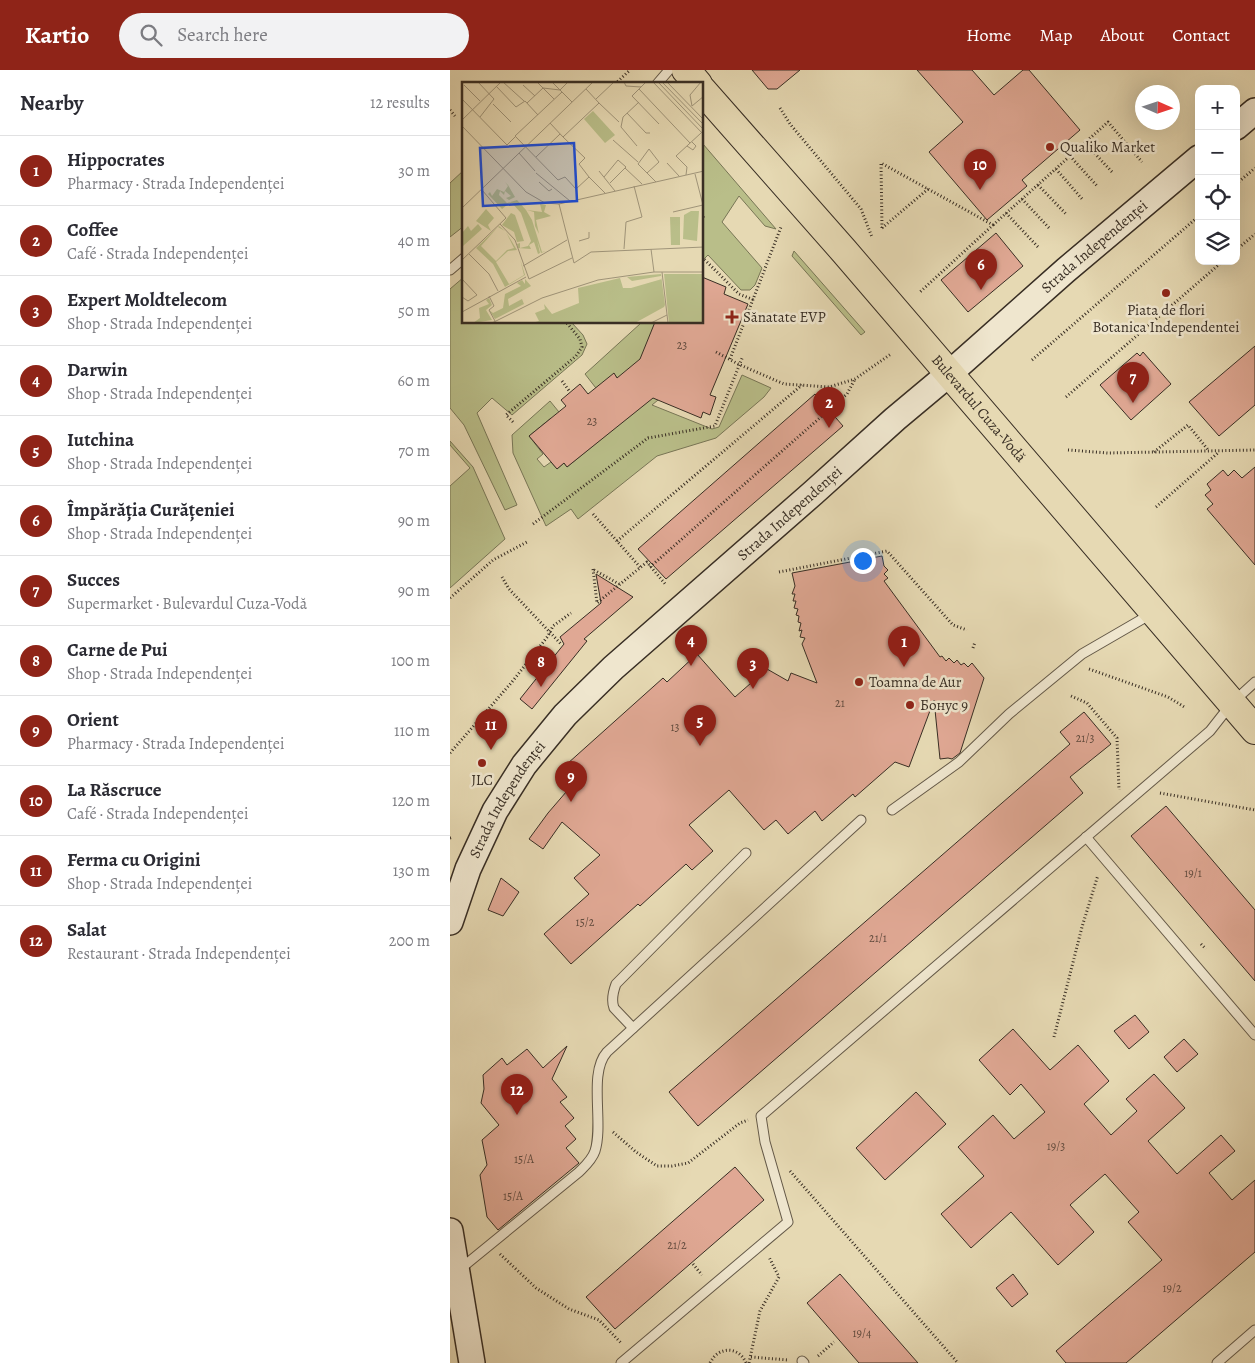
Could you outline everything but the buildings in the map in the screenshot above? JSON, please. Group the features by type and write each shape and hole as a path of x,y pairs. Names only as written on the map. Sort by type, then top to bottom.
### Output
{"main road":[{"path":"686,70 696,82"},
{"name":"Bulevardul Cuza-Vodă","path":"704,92 950,373 1255,730"},
{"path":"1240,124 1255,111"},
{"name":"Strada Independenței","path":"450,922 468,869 495,811 524,765 565,714 613,668 895,419 1066,270 1195,161"},
{"path":"450,1231 472,1363"}],"lane":[{"path":"659,82 668,70"},
{"path":"450,270 462,260"},
{"path":"892,810 959,762 1009,714 1082,654 1153,612"},
{"path":"622,1363 788,1222 765,1142 760,1116 1210,731 1232,702 1255,682"},
{"path":"457,1271 586,1166 595,1151 599,1120 598,1085 602,1058 861,820"},
{"path":"1086,837 1255,1035"},
{"path":"633,1028 612,1004 616,984 746,853"},
{"path":"1217,1363 1255,1330"}],"path":[{"path":"616,82 630,70"},
{"path":"780,108 790,124 861,209 872,237"},
{"path":"450,110 455,116"},
{"path":"920,292 1108,122 1142,162"},
{"path":"1085,143 1113,173"},
{"path":"1070,156 1098,187"},
{"path":"928,189 882,228 881,163 928,189 993,225"},
{"path":"1240,181 1255,168"},
{"path":"1056,169 1083,200"},
{"path":"1038,184 1067,215"},
{"path":"1022,199 1050,229"},
{"path":"1006,213 1038,247"},
{"path":"1032,360 1195,219"},
{"path":"730,359 781,227"},
{"path":"1240,247 1255,234"},
{"path":"704,259 739,294 754,300"},
{"path":"1066,397 1218,265"},
{"path":"513,422 506,414 576,356 582,347 580,339 568,324"},
{"path":"716,352 784,384 829,386 855,379 891,354"},
{"path":"533,524 648,438 715,426 738,364 743,356"},
{"path":"650,567 847,394 855,379"},
{"path":"562,381 570,392"},
{"path":"617,541 802,385"},
{"path":"1154,452 1188,425 1209,451"},
{"path":"1068,450 1108,453 1255,450"},
{"path":"1156,507 1220,451"},
{"path":"594,514 640,567"},
{"path":"450,598 493,560 527,542"},
{"path":"779,572 888,551 953,625 967,630"},
{"path":"619,584 593,570 597,603 647,562 666,585"},
{"path":"502,576 509,589 561,644"},
{"path":"450,753 512,682 550,633 553,626 571,613"},
{"path":"973,648 975,642"},
{"path":"1072,662 1168,698 1186,708"},
{"path":"1071,696 1088,703 1116,738 1119,793"},
{"path":"1141,790 1255,810"},
{"path":"1054,1037 1082,927 1104,858"},
{"path":"1201,944 1206,950"},
{"path":"599,1120 636,1152 657,1166 672,1166 688,1163 740,1123 760,1116"},
{"path":"765,1142 958,1363"},
{"path":"710,1363 717,1354 729,1350 740,1354 748,1363 760,1311 779,1277 763,1243"},
{"path":"491,1244 536,1288 570,1309 600,1320 632,1354"},
{"path":"751,1356 807,1361 834,1342"}],"green space":[{"path":"704,145 776,229 765,226 739,196 722,222 762,268 755,285 750,290 741,290 708,255 704,259"},
{"path":"462,172 462,228 450,237 450,183"},
{"path":"794,251 865,332 861,335 792,256"},
{"path":"462,279 462,324 573,324 583,335 587,344 582,355 512,415 492,398 477,413 517,505 505,510 464,425 450,408 450,289"},
{"path":"640,324 655,324 658,400 652,405 712,429 719,427 742,375 771,388 764,397 716,438 657,456 578,519 571,509 546,526 513,453 512,435 550,401 563,417 555,423 551,418 529,436 543,454 537,459 544,467 551,462 557,469 564,463 567,467 633,413 618,378 614,374 599,392 585,374"},
{"path":"450,441 473,467 505,539 450,588 450,486 470,468 450,445"}],"place":[{"name":"Qualiko Market","path":"1050,147"},
{"name":"La Răscruce","path":"980,190"},
{"name":"Împărăția Curățeniei","path":"981,290"},
{"name":"Piata de flori Botanica Independentei","path":"1166,293"},
{"name":"Sănatate EVP","path":"732,317"},
{"name":"Succes","path":"1133,403"},
{"name":"Coffee","path":"829,428"},
{"name":"Darwin","path":"691,666"},
{"name":"Hippocrates","path":"904,667"},
{"name":"Toamna de Aur","path":"859,682"},
{"name":"Carne de Pui","path":"541,687"},
{"name":"Expert Moldtelecom","path":"753,689"},
{"name":"Бонус 9","path":"910,705"},
{"name":"Iutchina","path":"700,746"},
{"name":"Ferma cu Origini","path":"491,750"},
{"name":"JLC","path":"482,763"},
{"name":"Orient","path":"571,802"},
{"name":"Salat","path":"517,1115"}]}
